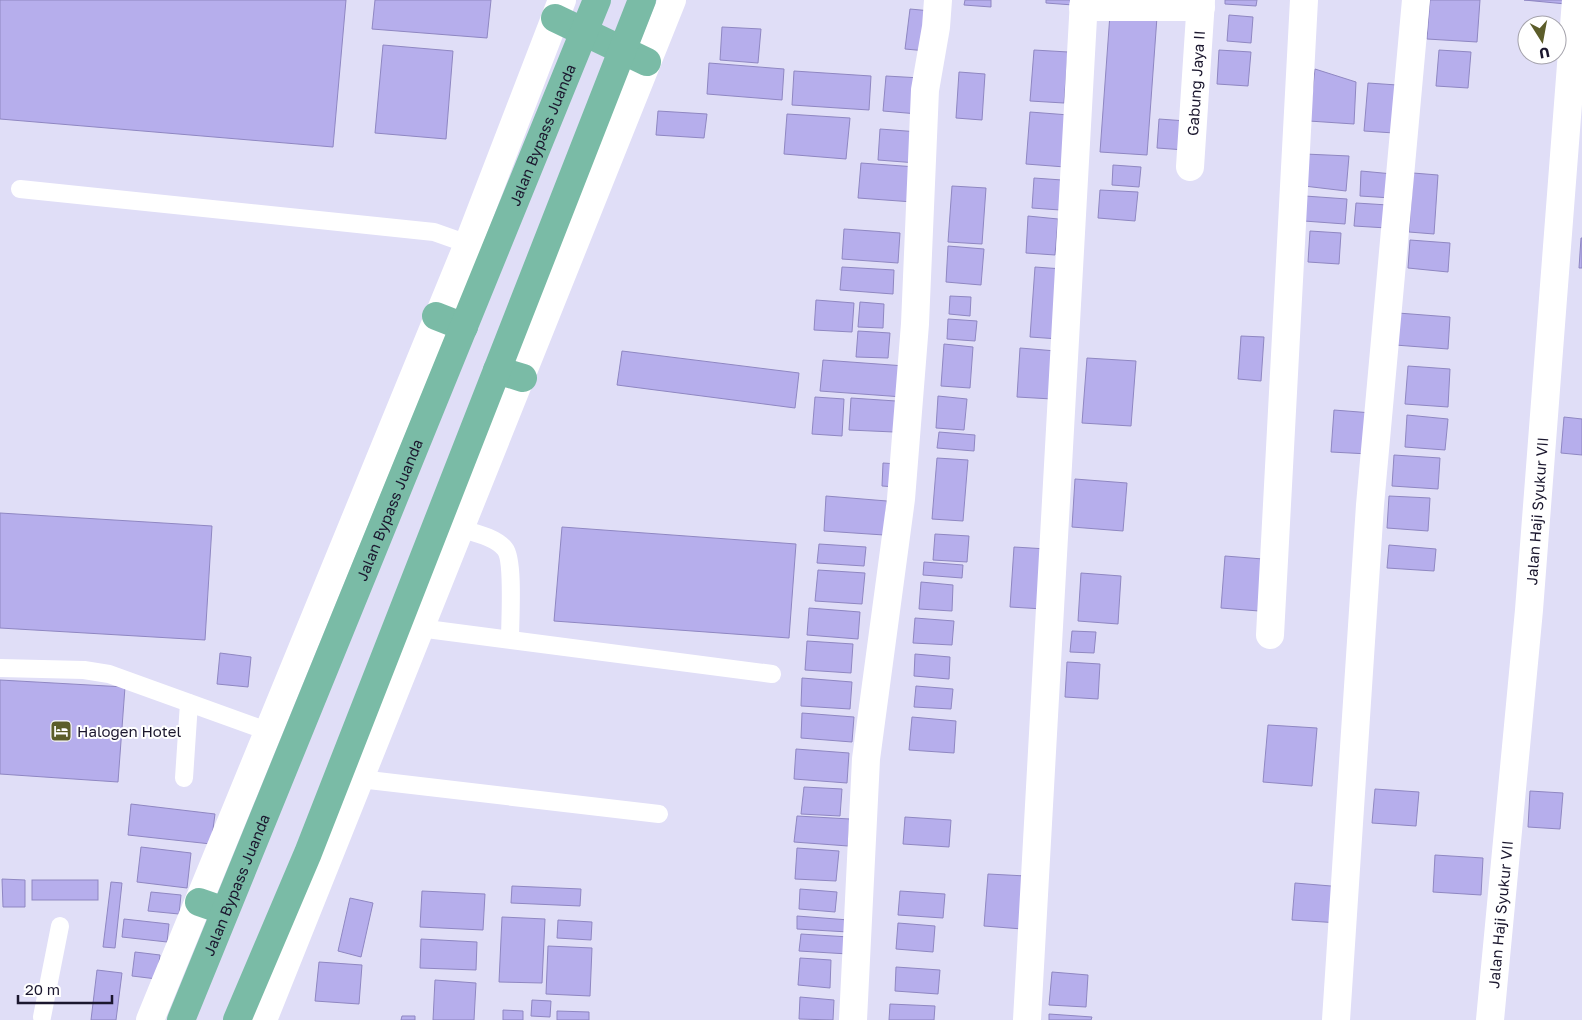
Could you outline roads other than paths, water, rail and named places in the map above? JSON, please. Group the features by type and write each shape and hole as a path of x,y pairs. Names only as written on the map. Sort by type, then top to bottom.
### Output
{"highway":[{"name":"Jalan Bypass Juanda","path":"181,1020 597,0"},
{"path":"237,1020 281,946 308,852 450,525 497,370 642,0"},
{"path":"559,9 585,32 647,62"},
{"path":"436,316 464,327"},
{"path":"497,370 522,378"},
{"path":"199,902 225,911"}],"street":[{"path":"263,1020 281,946 360,779 419,628 450,525 522,378 672,0"},
{"path":"853,1020 866,759 901,499 915,324 925,90 936,26 938,0"},
{"path":"1270,635 1304,0"},
{"path":"1336,1020 1370,505 1416,0"},
{"name":"Jalan Haji Syukur VII","path":"1490,1020 1529,610 1576,0"},
{"path":"1027,1020 1084,3 1201,4"},
{"name":"Gabung Jaya II","path":"1190,166 1201,4"},
{"path":"150,1020 270,732 436,316 468,244 559,9"}],"lane":[{"path":"20,189 434,232 468,244"},
{"path":"450,525 491,539 506,550 510,562 510,639"},
{"path":"419,628 772,674"},
{"path":"0,668 84,670 109,674 270,732"},
{"path":"184,778 190,702"},
{"path":"360,779 659,814"},
{"path":"39,1019 60,926"}],"place":[{"name":"Halogen Hotel","path":"61,731"}]}
